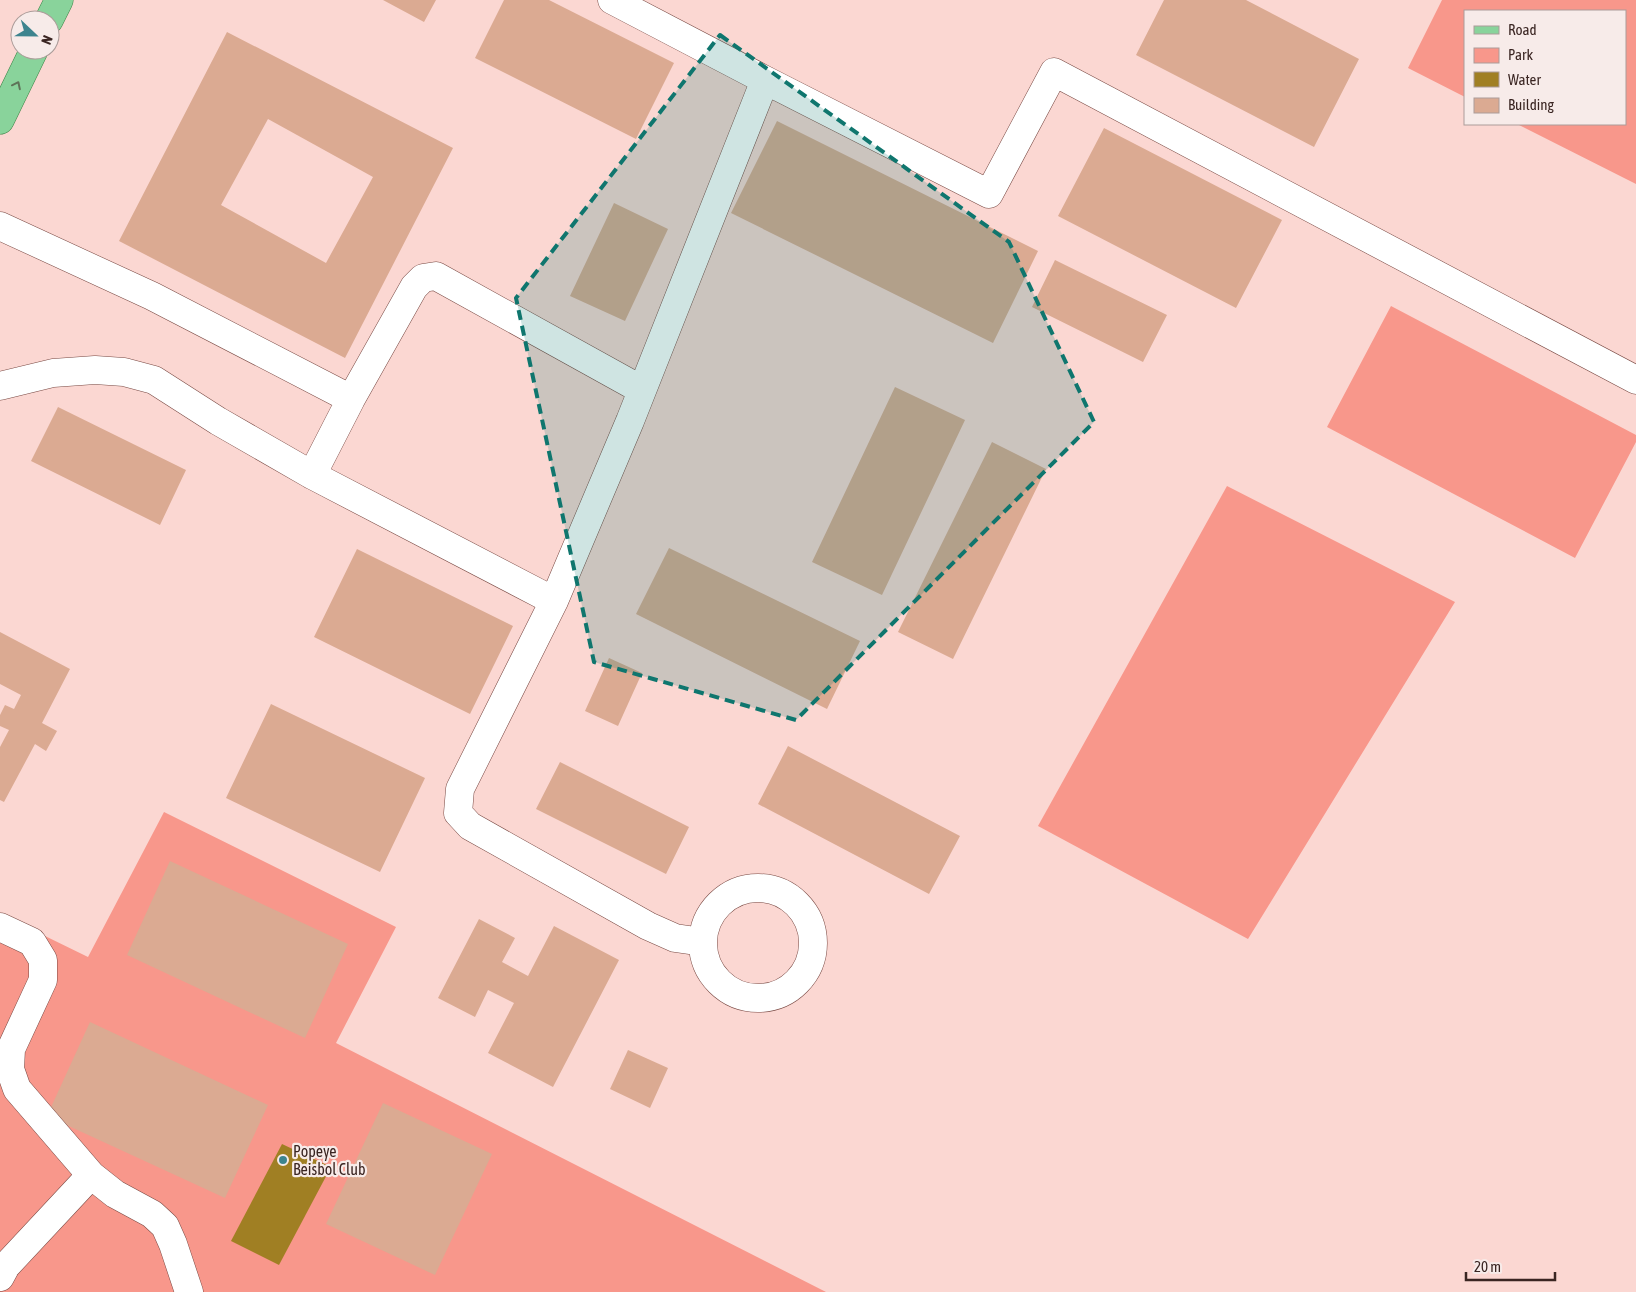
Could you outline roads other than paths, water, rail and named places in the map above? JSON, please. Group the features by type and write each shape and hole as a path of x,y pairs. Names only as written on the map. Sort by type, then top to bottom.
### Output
{"main road":[{"path":"0,120 29,60"}],"lane":[{"path":"612,0 989,194 1054,72 1636,380"},
{"path":"703,942 675,938 648,926 470,826 458,813 460,789 554,600 630,420 765,80"},
{"path":"0,226 152,296 351,399"},
{"path":"312,476 351,399 414,287 423,278 436,276 642,390"},
{"path":"0,386 53,373 94,370 124,372 154,380 218,421 312,476 554,600"},
{"path":"0,927 32,942 42,960 43,980 11,1049 10,1069 17,1089 91,1175 116,1194 152,1214 165,1226 189,1292"},
{"path":"0,1277 6,1266 91,1175"}],"water":[{"path":"282,1144 331,1167 279,1265 231,1241"}],"place":[{"name":"Popeye Beisbol Club","path":"283,1160"}]}
